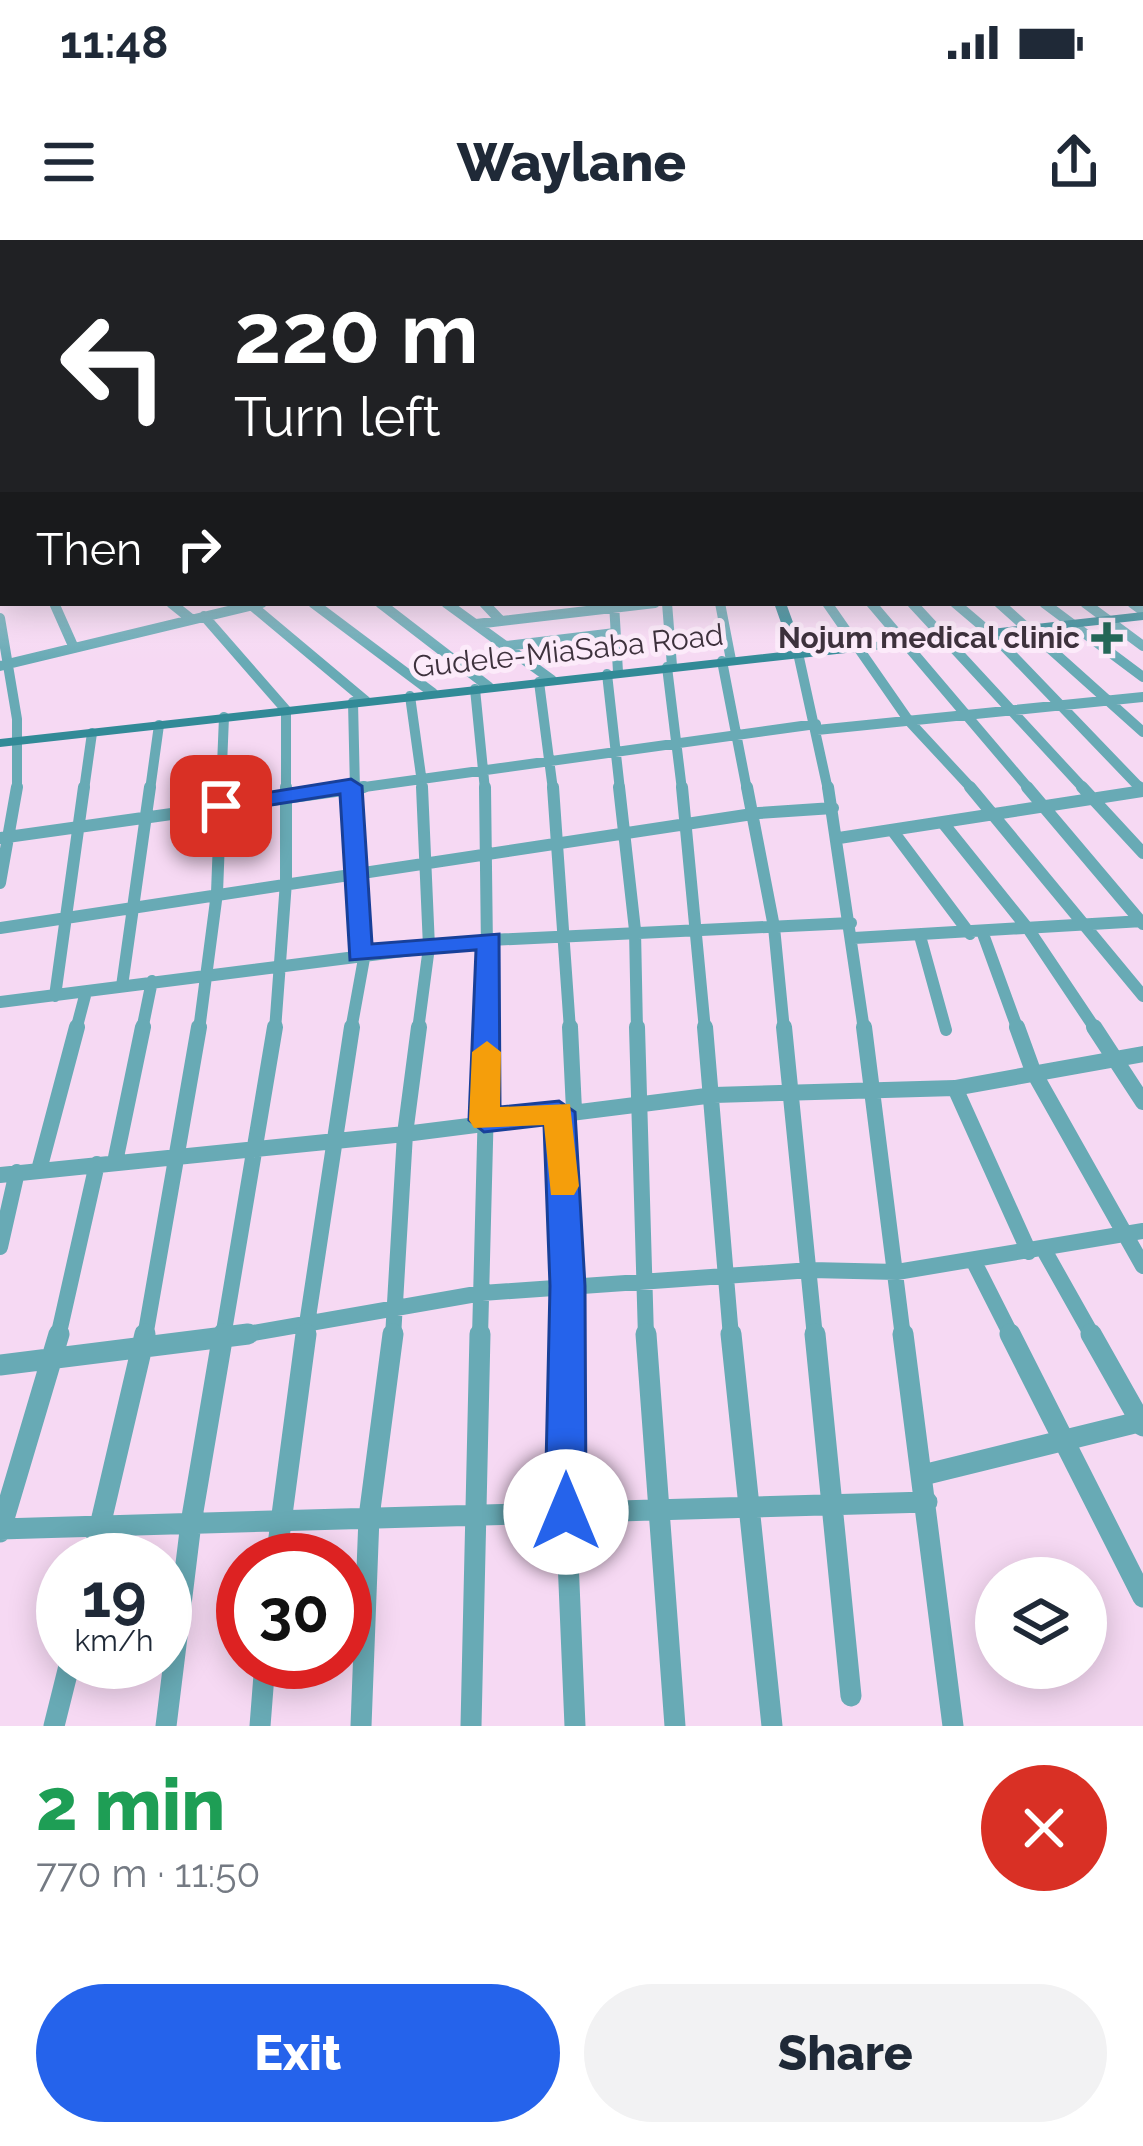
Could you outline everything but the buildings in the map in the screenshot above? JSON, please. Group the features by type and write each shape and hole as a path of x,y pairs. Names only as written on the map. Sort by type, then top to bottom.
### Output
{"street":[{"path":"55,606 74,648"},
{"path":"175,606 190,619"},
{"path":"6,665 246,606"},
{"path":"256,606 359,702 351,786 363,954 332,1141 278,1533"},
{"path":"317,606 433,693"},
{"path":"384,606 482,688 490,940 471,1726"},
{"path":"450,606 546,681 560,842 567,1111 566,1512 575,1726"},
{"path":"487,606 500,620"},
{"path":"541,606 548,614"},
{"path":"476,624 591,606"},
{"path":"615,606 614,751 635,930 642,1278 675,1726"},
{"path":"667,606 669,667 714,1095 742,1507 772,1726"},
{"path":"720,606 738,734 774,926 794,1092 850,1696"},
{"path":"781,606 817,727 839,838 953,1726"},
{"path":"829,606 909,721 996,815 1143,996"},
{"path":"874,606 1142,922"},
{"path":"915,606 1016,710 1143,853"},
{"path":"839,838 1143,791 959,606"},
{"path":"1003,606 1143,732"},
{"path":"1048,606 1143,677"},
{"path":"1089,606 1143,646"},
{"name":"Gudele-MiaSaba Road","path":"0,743 726,660 995,637 1143,614"},
{"path":"166,1726 191,1523 284,963 286,710 204,616"},
{"path":"0,618 22,740 0,883"},
{"path":"506,646 615,633"},
{"path":"361,1726 370,1517 396,1312 405,1134 429,947 422,776 410,696"},
{"path":"6,837 738,734 1142,698"},
{"path":"98,1533 143,1346 198,1051 203,972 217,893 224,717"},
{"path":"122,986 159,725"},
{"path":"55,996 92,733"},
{"path":"0,928 754,813 833,808"},
{"path":"943,823 1029,930 1143,1102"},
{"path":"892,830 976,934 1033,1071 1134,1233 1143,1266"},
{"path":"2,1007 203,972 490,940 774,926 920,936 1142,922"},
{"path":"920,936 946,1030"},
{"path":"152,981 53,1358 0,1530 926,1502"},
{"path":"39,1170 86,992"},
{"path":"0,1247 9,1173 405,1134 484,1120 714,1095 955,1088 1143,1054"},
{"path":"923,1475 1142,1423 1036,1251 955,1088"},
{"path":"0,1365 223,1338 482,1294 642,1278 812,1270 897,1272 1134,1233"},
{"path":"974,1262 1143,1597"},
{"path":"54,1726 63,1689"},
{"path":"260,1726 263,1689"}],"slow traffic":[{"path":"487,1052 484,1120 559,1112 563,1186"}],"place":[{"name":"Nojum medical clinic","path":"1107,638"}],"route":[{"path":"221,806 351,786 360,954 490,940 484,1120 559,1112 568,1286 566,1512"}]}
